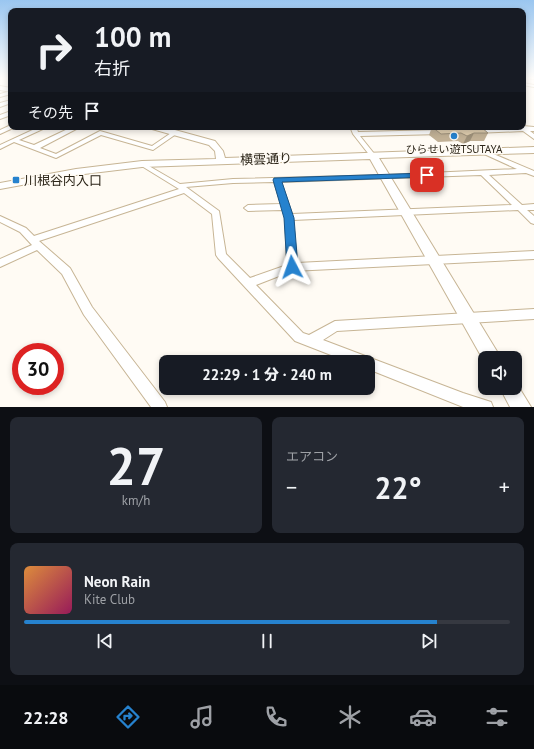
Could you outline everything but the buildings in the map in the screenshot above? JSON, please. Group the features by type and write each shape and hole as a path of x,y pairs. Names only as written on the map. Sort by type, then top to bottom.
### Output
{"main road":[{"path":"168,130 212,143 218,148 221,161"},
{"name":"横雲通り","path":"0,186 76,172 142,164 534,150"},
{"path":"373,156 488,351"},
{"path":"513,395 520,407"}],"street":[{"path":"0,147 37,130"},
{"path":"34,148 71,130"},
{"path":"354,130 373,156"},
{"path":"356,134 395,130"},
{"path":"441,130 446,132"},
{"path":"467,131 474,130"},
{"path":"525,130 534,137"},
{"path":"14,140 56,156 100,133 153,148 176,132"},
{"path":"484,152 534,174"},
{"path":"142,164 182,188 216,213 221,255 299,337 347,355"},
{"path":"0,263 35,243 182,188 233,181 526,171"},
{"path":"483,173 534,221"},
{"path":"277,180 289,218 292,267"},
{"path":"248,208 285,206"},
{"path":"289,218 534,207"},
{"path":"0,220 23,230 66,271 88,311 160,407"},
{"path":"248,283 292,267 534,255"},
{"path":"310,341 335,326 534,314"},
{"path":"375,366 463,403 486,407"}],"place":[{"name":"ひらせい遊TSUTAYA","path":"454,136"},
{"name":"川根谷内入口","path":"16,180"}],"route":[{"path":"292,267 289,218 277,180 427,175"}]}
